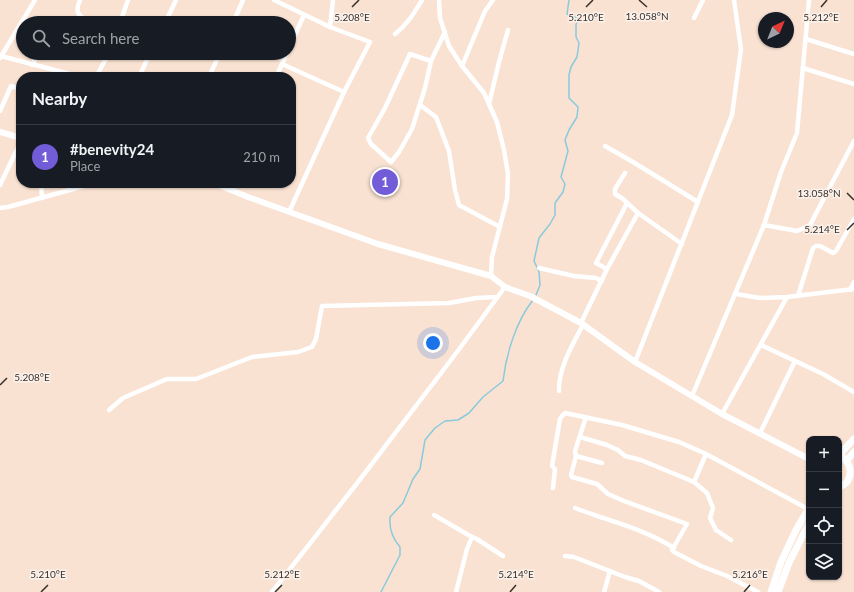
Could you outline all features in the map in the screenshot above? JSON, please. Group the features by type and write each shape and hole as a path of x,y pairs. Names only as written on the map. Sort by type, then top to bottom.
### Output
{"main road":[{"path":"842,452 854,439"},
{"path":"847,460 854,452"},
{"path":"842,457 847,460 851,469 852,478 842,486"},
{"path":"771,592 781,562 796,530 806,514"},
{"path":"778,592 789,563 806,529"}],"street":[{"path":"25,16 35,0"},
{"path":"80,0 76,8 80,16"},
{"path":"122,16 128,0"},
{"path":"168,16 176,0"},
{"path":"236,16 243,0"},
{"path":"330,27 334,0"},
{"path":"395,34 402,29 411,18 422,0"},
{"path":"439,0 440,18 449,46 462,66 484,93 497,122 504,150 508,174 507,199 492,257 491,276"},
{"path":"462,66 485,11 493,0"},
{"path":"694,18 702,0"},
{"path":"635,362 732,115 741,48 734,0"},
{"path":"692,396 764,225 781,172 797,133 809,0"},
{"path":"276,1 330,27 370,42 344,92 289,212"},
{"path":"296,33 304,15"},
{"path":"489,104 508,30"},
{"path":"16,32 1,57 61,72"},
{"path":"431,61 410,54 385,108 368,138 371,144 391,162 399,152 412,129 420,105 431,61 444,32"},
{"path":"806,39 854,54"},
{"path":"32,65 35,60"},
{"path":"99,72 105,60"},
{"path":"143,72 147,60"},
{"path":"211,72 217,60"},
{"path":"278,72 284,60"},
{"path":"282,64 344,92"},
{"path":"803,68 854,84"},
{"path":"0,110 11,86 16,88"},
{"path":"420,105 436,117 449,151 455,190 459,205 500,227"},
{"path":"0,132 16,137"},
{"path":"764,225 797,231 810,225 854,140"},
{"path":"605,146 698,202"},
{"path":"0,184 16,151"},
{"path":"625,173 615,189 615,192 638,213 682,244"},
{"path":"41,188 42,198"},
{"path":"0,208 77,188"},
{"path":"233,188 289,212 401,251 491,276 504,287 530,296 582,324 635,362 722,414 806,457"},
{"path":"607,269 596,264 627,203"},
{"path":"559,391 559,385 568,353 607,269 638,213"},
{"path":"798,296 814,248 816,246 820,246 833,254 854,219"},
{"path":"539,268 574,276 596,278 602,282"},
{"path":"736,294 760,298 798,296 852,290 854,282"},
{"path":"273,592 358,482 504,287"},
{"path":"109,410 123,398 167,379 196,379 252,357 298,352 312,347 316,339 322,306 449,302 497,297"},
{"path":"722,414 787,297"},
{"path":"761,345 823,374 854,392"},
{"path":"760,433 795,361"},
{"path":"553,488 555,470 552,466 560,419 566,413 622,425 679,442 706,454 807,508"},
{"path":"586,417 575,451 576,456 571,475 572,477 597,484 608,494 687,524 672,550 674,552 758,592"},
{"path":"580,437 607,445 618,450 625,456 641,460 694,482 708,493 713,508 710,518 716,530 731,540"},
{"path":"694,482 706,454"},
{"path":"576,456 602,463"},
{"path":"575,508 630,527 674,548"},
{"path":"434,515 472,537 477,538 503,556"},
{"path":"456,592 472,537"},
{"path":"565,556 574,557 639,581 659,592"},
{"path":"604,592 610,571"}],"waterway":[{"path":"536,295 540,285 539,272 534,261 539,238 555,215 555,203 563,192 565,184 561,177 568,151 565,140 577,117 578,107 569,98 569,75 571,67 577,57 579,43 576,37 576,25 578,18 567,14 569,0"},
{"path":"381,592 400,555 400,547 393,537 390,517 403,503 413,479 420,469 425,440 435,428 445,421 458,420 469,413 483,397 503,381 509,349 517,328 527,308 533,300"}],"place":[{"name":"#benevity24","path":"385,182"}]}
